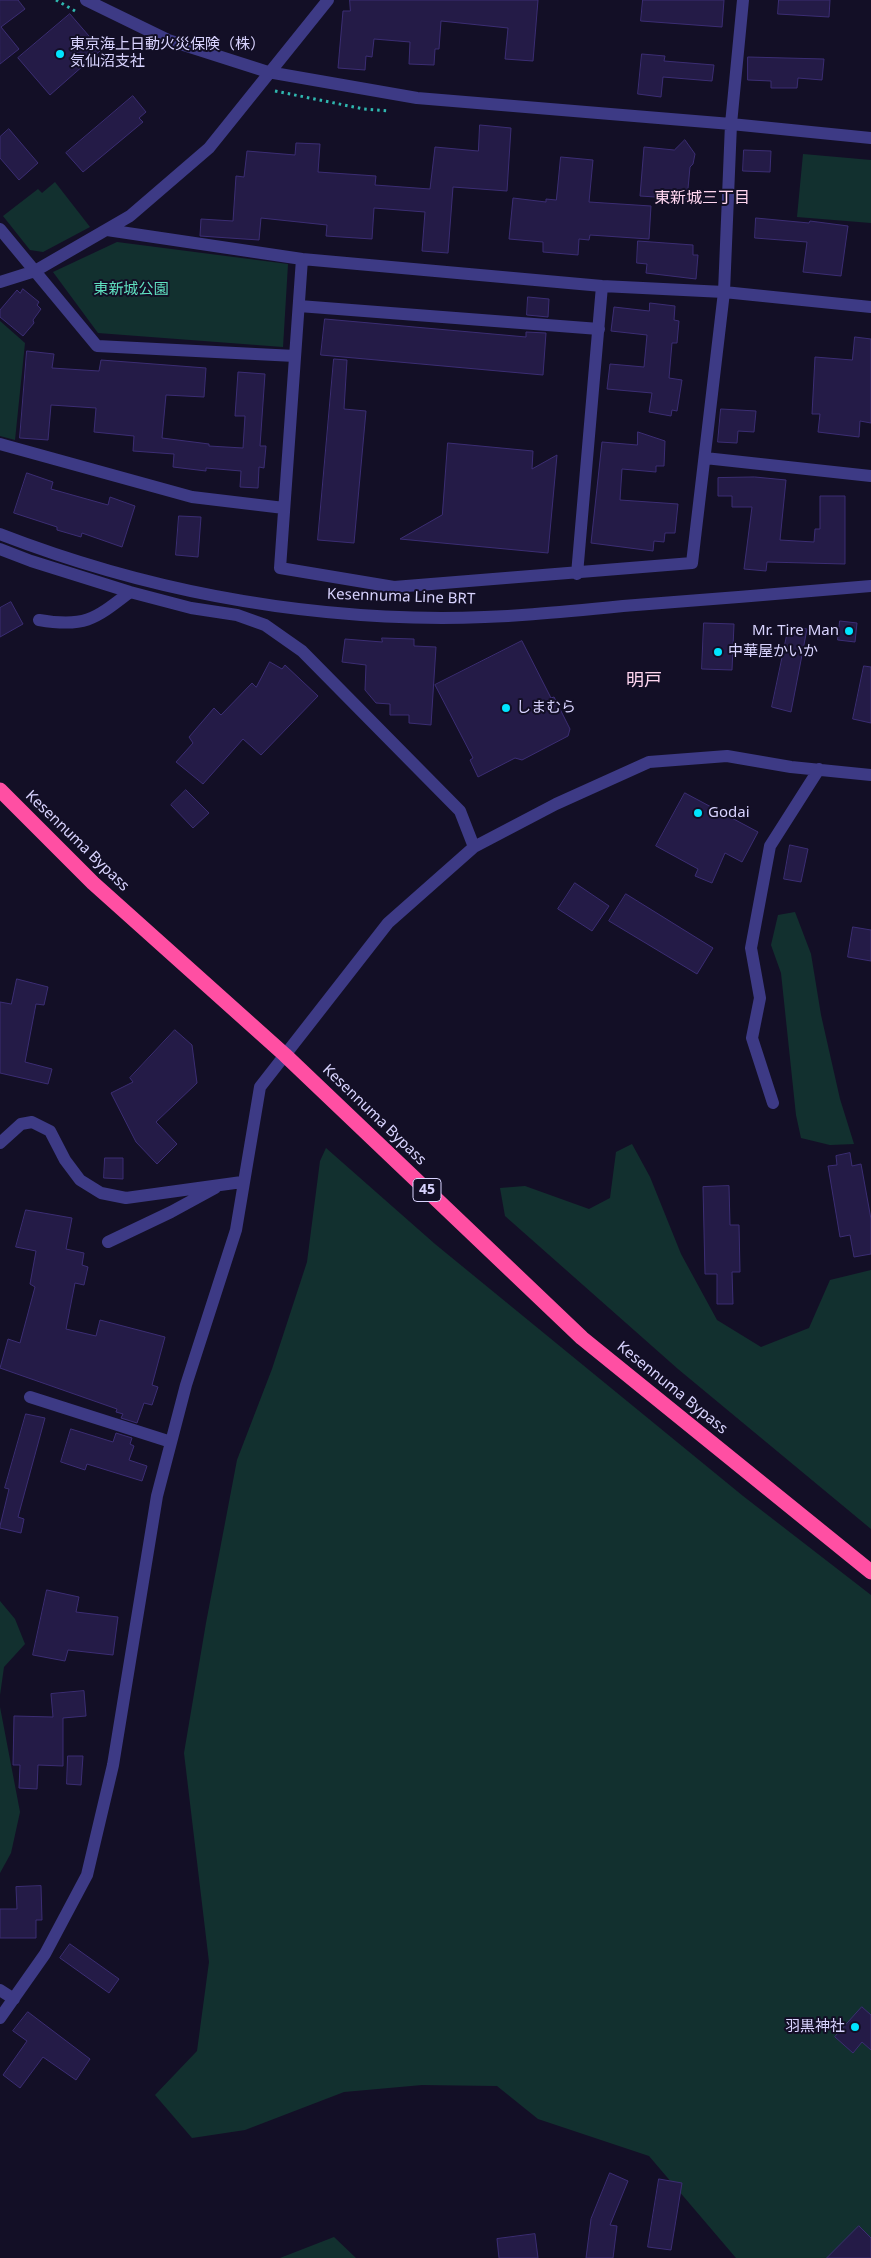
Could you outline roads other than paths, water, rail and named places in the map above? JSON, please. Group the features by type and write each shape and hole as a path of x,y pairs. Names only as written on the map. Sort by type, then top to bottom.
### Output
{"highway":[{"name":"Kesennuma Bypass","path":"0,790 93,883 286,1055 582,1338 871,1572"}],"street":[{"path":"86,0 168,40 268,72 417,98 731,124 871,138"},
{"path":"0,282 35,271 130,216 209,148 268,72 328,0"},
{"path":"302,259 280,568 394,587 577,574 692,563 724,292 731,124 743,0"},
{"path":"0,229 97,346 295,356"},
{"path":"107,230 302,259 602,286 724,292 871,306"},
{"path":"577,574 602,286"},
{"path":"299,306 599,329"},
{"path":"0,444 192,497 284,508"},
{"path":"704,458 871,476"},
{"name":"Kesennuma Line BRT","path":"0,534 157,585 241,602 343,613 442,618 546,613 871,586"},
{"path":"0,548 31,561 130,592 191,608 237,615 265,625 285,638 406,755 460,811 474,848"},
{"path":"39,620 64,624 97,618 130,592"},
{"path":"0,2018 45,1954 87,1875 113,1765 157,1496 186,1385 236,1230 242,1182 260,1087 388,923 474,848 556,804 649,762 727,756 819,770 871,775"},
{"path":"773,1103 752,1038 760,998 751,948 770,846 819,770"},
{"path":"0,1143 21,1124 32,1122 50,1131 64,1160 80,1180 101,1193 126,1198 242,1182"},
{"path":"108,1242 171,1212 222,1184"},
{"path":"30,1396 171,1442"},
{"path":"0,1990 14,1999"}],"place":[{"name":"東京海上日動火災保険（株） 気仙沼支社","path":"60,54"},
{"name":"Mr. Tire Man","path":"849,631"},
{"name":"中華屋かいか","path":"718,652"},
{"name":"しまむら","path":"506,708"},
{"name":"Godai","path":"698,813"},
{"name":"羽黒神社","path":"855,2027"}],"district":[{"name":"東新城三丁目","path":"702,198"},
{"name":"明戸","path":"644,681"}],"park label":[{"name":"東新城公園","path":"131,290"}]}
